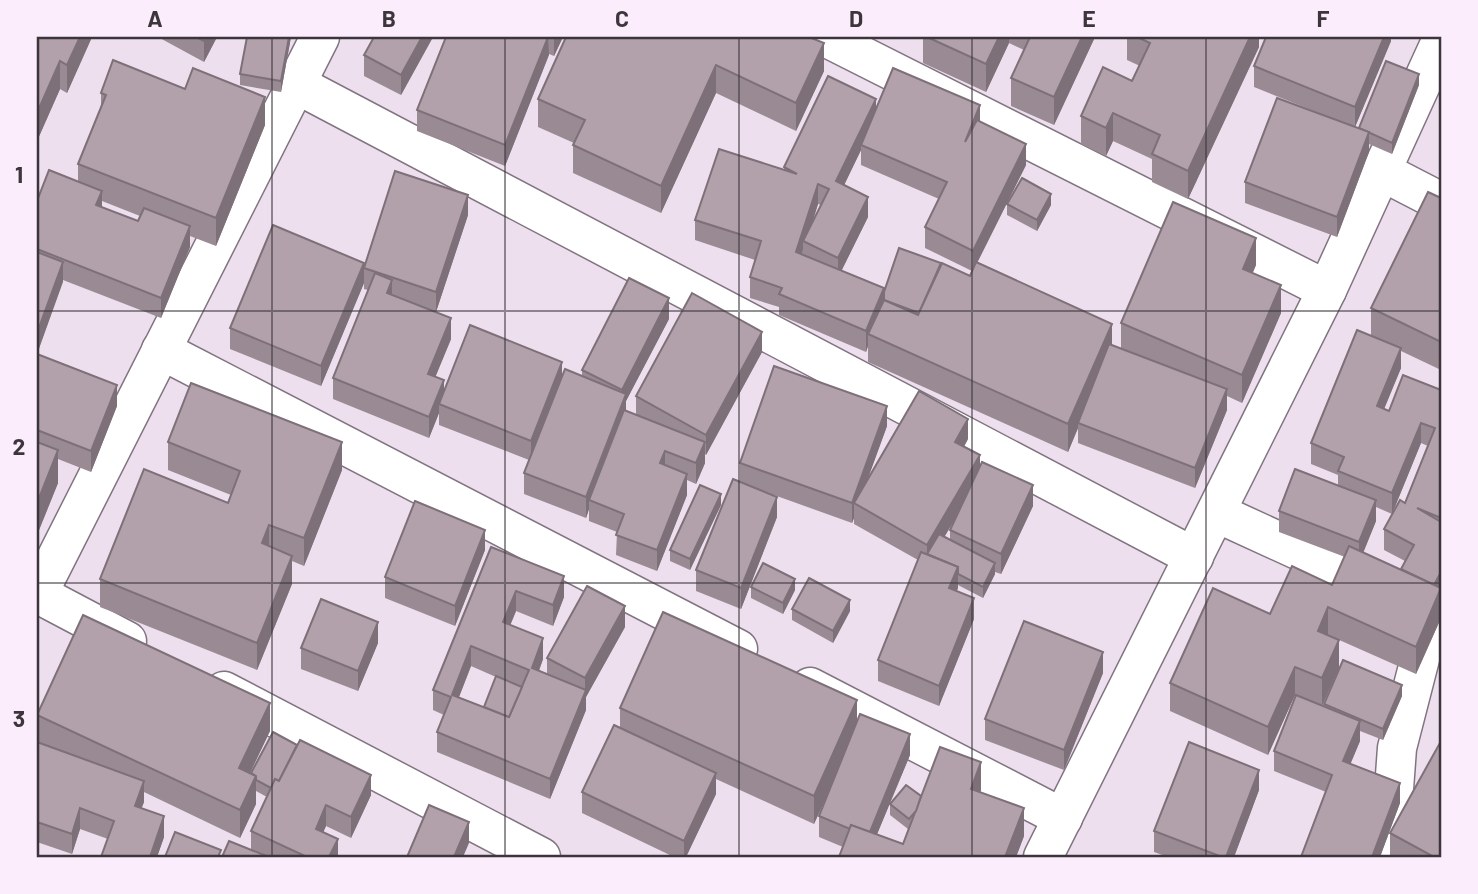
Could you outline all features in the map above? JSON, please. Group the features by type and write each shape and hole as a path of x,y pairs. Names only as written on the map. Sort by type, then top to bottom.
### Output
{"street":[{"path":"160,658 37,595 320,37"},
{"path":"825,37 1327,290"},
{"path":"1043,857 1327,290 1381,171 1431,43"},
{"path":"296,84 1194,556"},
{"path":"1381,171 1441,202"},
{"path":"161,350 1063,818"},
{"path":"1217,513 1437,602 1397,748 1389,857"},
{"path":"197,678 541,857"}],"building":[{"path":"37,37 80,37 67,65 60,61 37,113"},
{"path":"247,37 289,37 281,81 240,74"},
{"path":"374,37 422,37 401,75 364,55"},
{"path":"446,37 548,37 505,145 417,110"},
{"path":"566,37 809,37 824,43 796,103 716,65 661,186 573,145 585,120 538,99"},
{"path":"927,37 999,37 986,64"},
{"path":"1030,37 1082,37 1054,97 1011,78"},
{"path":"1137,37 1250,37 1188,171 1152,154 1160,135 1113,113 1106,128 1081,116 1103,67 1132,81 1150,43"},
{"path":"1266,37 1384,37 1355,107 1254,66"},
{"path":"113,60 185,89 193,68 265,97 216,218 78,164 106,95 101,93"},
{"path":"1386,61 1419,74 1392,143 1359,128"},
{"path":"893,68 980,105 965,142 977,120 1026,144 973,251 925,227 947,182 861,145"},
{"path":"828,76 876,99 836,181 868,197 838,258 803,241 829,189 818,184 796,252 884,288 866,331 779,294 782,288 750,277 761,241 695,220 719,149 797,174 784,167"},
{"path":"1277,98 1369,132 1337,217 1245,182"},
{"path":"49,170 102,191 96,205 138,221 144,208 190,226 161,298 37,249 37,201"},
{"path":"395,171 468,195 436,292 364,268"},
{"path":"1022,178 1051,194 1037,220 1007,204"},
{"path":"1428,192 1441,198 1441,342 1371,308"},
{"path":"1173,202 1256,238 1243,269 1281,285 1242,375 1121,323"},
{"path":"273,225 364,263 321,366 230,328"},
{"path":"899,248 941,263 919,313 884,300 884,292"},
{"path":"37,252 63,262 37,333"},
{"path":"976,262 1112,324 1068,424 868,334 884,300 918,315 942,263 970,276"},
{"path":"375,273 392,280 387,293 451,318 428,374 444,380 429,417 333,378"},
{"path":"629,278 669,298 622,390 582,370"},
{"path":"692,293 762,332 706,435 636,396"},
{"path":"470,325 562,362 531,441 439,404"},
{"path":"1357,330 1401,348 1377,406 1389,411 1403,375 1441,390 1441,518 1417,508 1441,522 1441,572 1434,585 1401,569 1414,545 1384,529 1400,500 1405,503 1435,428 1421,423 1392,493 1338,471 1344,457 1311,443"},
{"path":"1109,344 1227,389 1195,468 1078,423"},
{"path":"37,354 117,385 91,451 37,430"},
{"path":"774,366 887,406 852,503 740,463"},
{"path":"565,369 626,394 586,497 524,473"},
{"path":"191,383 342,442 304,538 269,525 262,543 292,556 257,643 100,579 144,469 228,503 240,471 168,442"},
{"path":"919,391 968,419 955,442 980,455 927,545 854,503"},
{"path":"624,410 705,442 696,463 665,451 660,463 687,474 657,550 616,535 624,514 589,500"},
{"path":"37,442 58,450 37,503"},
{"path":"982,462 1033,485 1001,554 950,530"},
{"path":"1295,469 1376,500 1359,542 1279,511"},
{"path":"733,479 777,497 741,588 696,570"},
{"path":"700,485 721,494 690,559 670,550"},
{"path":"415,501 485,530 455,606 385,577"},
{"path":"939,534 995,563 983,587 958,574 958,567 927,554"},
{"path":"1349,546 1441,588 1416,647 1328,607 1318,631 1339,640 1322,678 1295,667 1268,727 1170,683 1213,588 1270,614 1292,566 1332,585"},
{"path":"491,547 564,576 553,605 516,591 503,622 543,638 532,668 586,690 550,779 437,732 451,697 433,690","holes":["471,646 529,670 509,717 452,695"]},
{"path":"921,552 958,567 949,588 974,598 939,686 878,660"},
{"path":"763,563 795,579 783,603 751,587"},
{"path":"809,578 850,600 833,631 792,609"},
{"path":"587,586 625,606 585,678 547,658"},
{"path":"321,599 378,622 358,671 301,648"},
{"path":"663,612 857,700 814,796 620,708"},
{"path":"83,615 270,703 239,768 256,776 240,810 37,715"},
{"path":"1024,621 1103,652 1064,750 985,719"},
{"path":"1343,660 1402,685 1383,729 1324,704"},
{"path":"496,676 522,687 509,717 484,707"},
{"path":"1296,695 1360,721 1343,761 1400,783 1372,857 1301,857 1332,775 1274,751"},
{"path":"860,714 910,734 870,832 851,825 850,829 819,816"},
{"path":"614,725 716,773 684,841 582,792"},
{"path":"273,732 297,745 279,781 275,779 271,788 256,780 256,776 251,773"},
{"path":"300,740 371,775 351,817 326,805 316,829 338,839 329,857 307,857 251,831 275,779 279,781"},
{"path":"1441,741 1441,857 1434,857 1390,833"},
{"path":"37,742 144,781 135,806 164,816 150,857 101,857 114,821 80,808 72,834 37,822"},
{"path":"1189,742 1259,770 1226,857 1154,831"},
{"path":"940,747 981,762 971,789 1024,808 1005,857 839,857 851,825 903,844"},
{"path":"906,785 921,796 916,811 909,819 890,804"},
{"path":"429,805 469,822 454,857 407,857"},
{"path":"175,832 221,850 218,857 165,857"},
{"path":"229,841 269,857 222,857"}]}
